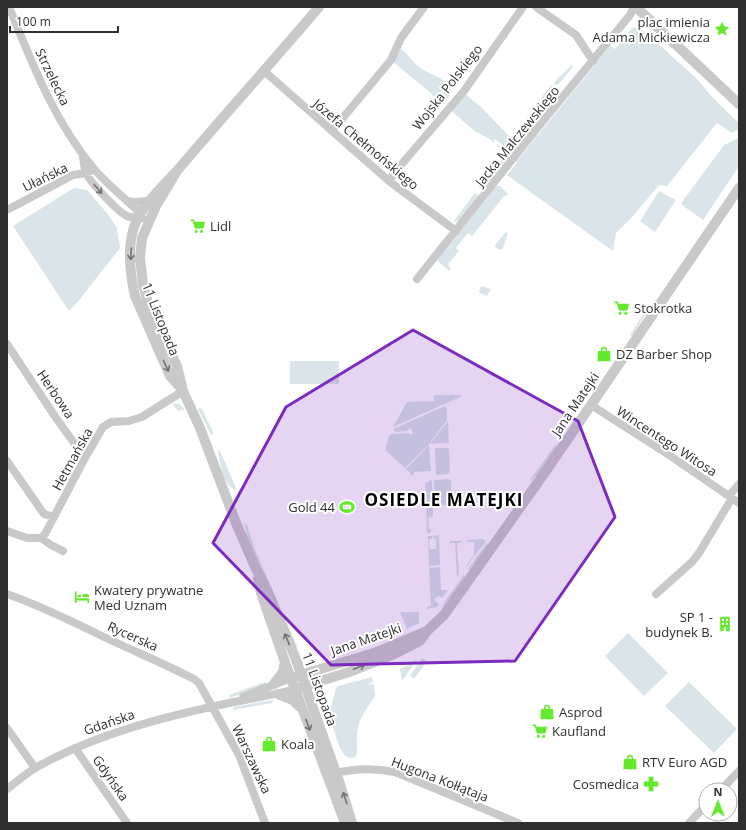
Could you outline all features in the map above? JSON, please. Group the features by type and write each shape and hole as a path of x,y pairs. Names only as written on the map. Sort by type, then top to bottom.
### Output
{"street":[{"name":"Strzelecka","path":"10,7 45,91 65,129 83,154 90,171 107,198 130,222 132,235"},
{"name":"11 Listopada","path":"319,7 177,171 148,202 140,248 141,276 149,306 177,366 183,391 200,428 236,523 255,567 267,590 306,685 345,823"},
{"path":"332,131 391,60 401,38 424,7"},
{"name":"Wojska Polskiego","path":"389,181 464,91 523,7"},
{"path":"536,7 576,36 593,61"},
{"path":"635,7 739,104"},
{"name":"Jacka Malczewskiego","path":"417,279 635,7"},
{"name":"Józefa Chełmońskiego","path":"264,71 389,181 456,231"},
{"name":"Strzelecka","path":"90,171 127,201 144,218"},
{"name":"Ułańska","path":"7,210 73,174 90,171"},
{"name":"11 Listopada","path":"177,171 132,235 130,265 135,296 170,376 183,391"},
{"name":"Jana Matejki","path":"306,685 349,672 409,648 420,642 427,631 444,615 591,405 739,188"},
{"path":"127,201 148,202"},
{"path":"123,214 130,218 144,218"},
{"name":"Herbowa","path":"7,344 56,418 85,458"},
{"name":"Hetmańska","path":"41,538 54,518 103,427 111,422 129,421 142,417 183,391"},
{"name":"Wincentego Witosa","path":"591,405 734,499"},
{"path":"7,461 44,514 54,518"},
{"path":"656,594 692,562 699,553 734,499 739,484"},
{"path":"7,531 27,538 41,538 63,551"},
{"name":"11 Listopada","path":"255,567 261,592 294,689 352,823"},
{"name":"Rycerska","path":"7,594 67,618 194,679 202,687 213,707"},
{"name":"Jana Matejki","path":"291,678 374,653 427,631"},
{"path":"295,657 302,664 319,669"},
{"path":"274,684 283,672 285,661"},
{"name":"Gdańska","path":"229,703 291,678"},
{"path":"313,706 315,688 322,680"},
{"name":"Gdańska","path":"7,789 35,768 75,748 128,728 229,703 278,694 306,685"},
{"path":"278,694 297,702 302,709"},
{"name":"Warszawska","path":"213,707 239,755 266,823"},
{"path":"7,728 35,768"},
{"name":"Gdyńska","path":"75,748 127,823"},
{"name":"Hugona Kołłątaja","path":"332,774 368,770 395,772 518,823"},
{"path":"729,782 739,771"},
{"path":"689,823 698,813"}],"highlighted area":[{"path":"413,330 578,421 615,517 515,661 331,665 213,543 286,407"}],"shaded area":[{"path":"633,27 644,31 696,78 715,100 739,123 739,129 732,133 717,123 667,186 659,185 633,216 616,233 613,251 507,175 610,46 615,49"},
{"path":"399,48 405,52 419,67 452,85 449,97 444,104 392,61"},
{"path":"572,65 573,67 558,85 555,85 554,82"},
{"path":"551,85 554,86 552,94 547,99 542,100 541,98"},
{"path":"465,94 481,107 510,137 501,151 496,145 497,144 500,148 503,145 495,139 493,141 495,142 494,143 476,132 450,110"},
{"path":"542,102 551,106 550,108 546,105 539,113 543,117 542,118 538,115 529,126 533,129 532,130 528,127 520,137 523,141 521,144 514,137 515,135 537,104"},
{"path":"739,138 739,166 703,220 682,205 682,202 724,145"},
{"path":"513,139 520,146 510,158 503,153"},
{"path":"504,157 509,160 483,192 479,187"},
{"path":"496,186 500,186 508,194 506,196 505,195 472,236 468,233 456,248 459,251 448,264 451,269 449,271 438,261 438,259"},
{"path":"74,188 87,190 107,213 117,228 120,248 69,311 13,226"},
{"path":"659,191 676,200 655,232 640,221"},
{"path":"475,193 479,196 468,212 461,219 453,222"},
{"path":"506,232 508,233 503,248 501,250 496,248 495,245"},
{"path":"481,286 491,289 487,296 480,293 479,291"},
{"path":"648,307 649,308 632,336 630,335"},
{"path":"290,361 339,361 339,384 290,384"},
{"path":"434,395 462,395 393,427 407,402 434,401"},
{"path":"172,403 179,404 185,409 178,411"},
{"path":"445,406 447,408 447,420 429,444 405,468 385,450 390,434 408,433 413,435 411,428 407,431 395,432 393,429"},
{"path":"198,409 202,409 214,434 211,435"},
{"path":"448,421 449,443 430,444"},
{"path":"556,444 557,447 531,481 530,480"},
{"path":"429,445 431,471 414,472 414,475 412,475 406,469"},
{"path":"435,448 449,449 450,472 448,474 436,475"},
{"path":"218,451 220,451 237,490 228,485 225,480"},
{"path":"448,479 451,481 452,505 440,505 435,502 434,481"},
{"path":"432,480 433,501 426,498 425,483"},
{"path":"426,499 433,502 433,517 428,518 431,533 427,533"},
{"path":"244,523 247,525 255,550 297,646 295,651 249,544"},
{"path":"439,535 440,565 429,566 428,536 432,536 432,539 429,539 430,549 436,549 436,539 433,538 433,536"},
{"path":"483,539 486,541 465,567 474,555 474,542 467,542 467,540"},
{"path":"450,541 462,541 457,543 459,574 457,577 455,543 450,543"},
{"path":"487,543 488,546 469,570 468,569"},
{"path":"440,567 441,590 448,590 442,598 438,596 434,600 439,604 437,607 426,609 427,607 431,606 429,568"},
{"path":"464,575 465,576 454,594 442,608 445,601"},
{"path":"400,612 419,612 419,623 407,629"},
{"path":"628,633 668,673 644,696 605,656"},
{"path":"422,658 427,661 414,679 410,676"},
{"path":"417,659 402,681 400,669"},
{"path":"372,677 373,682 367,685 374,684 375,696 359,723 357,754 352,758 348,757 343,753 329,715 336,688 338,686"},
{"path":"265,682 268,684 230,698 229,695"},
{"path":"689,682 737,729 714,753 665,706"},
{"path":"273,700 272,703 233,710 233,707"}],"place":[{"name":"plac imienia Adama Mickiewicza","path":"722,29"},
{"name":"Lidl","path":"198,226"},
{"name":"Stokrotka","path":"622,308"},
{"name":"DZ Barber Shop","path":"604,354"},
{"name":"Gold 44","path":"347,507"},
{"name":"Kwatery prywatne Med Uznam","path":"82,597"},
{"name":"SP 1 - budynek B.","path":"725,624"},
{"name":"Asprod","path":"547,712"},
{"name":"Kaufland","path":"540,731"},
{"name":"Koala","path":"269,744"},
{"name":"RTV Euro AGD","path":"630,762"},
{"name":"Cosmedica","path":"651,784"}],"district":[{"name":"OSIEDLE MATEJKI","path":"444,499"}]}
